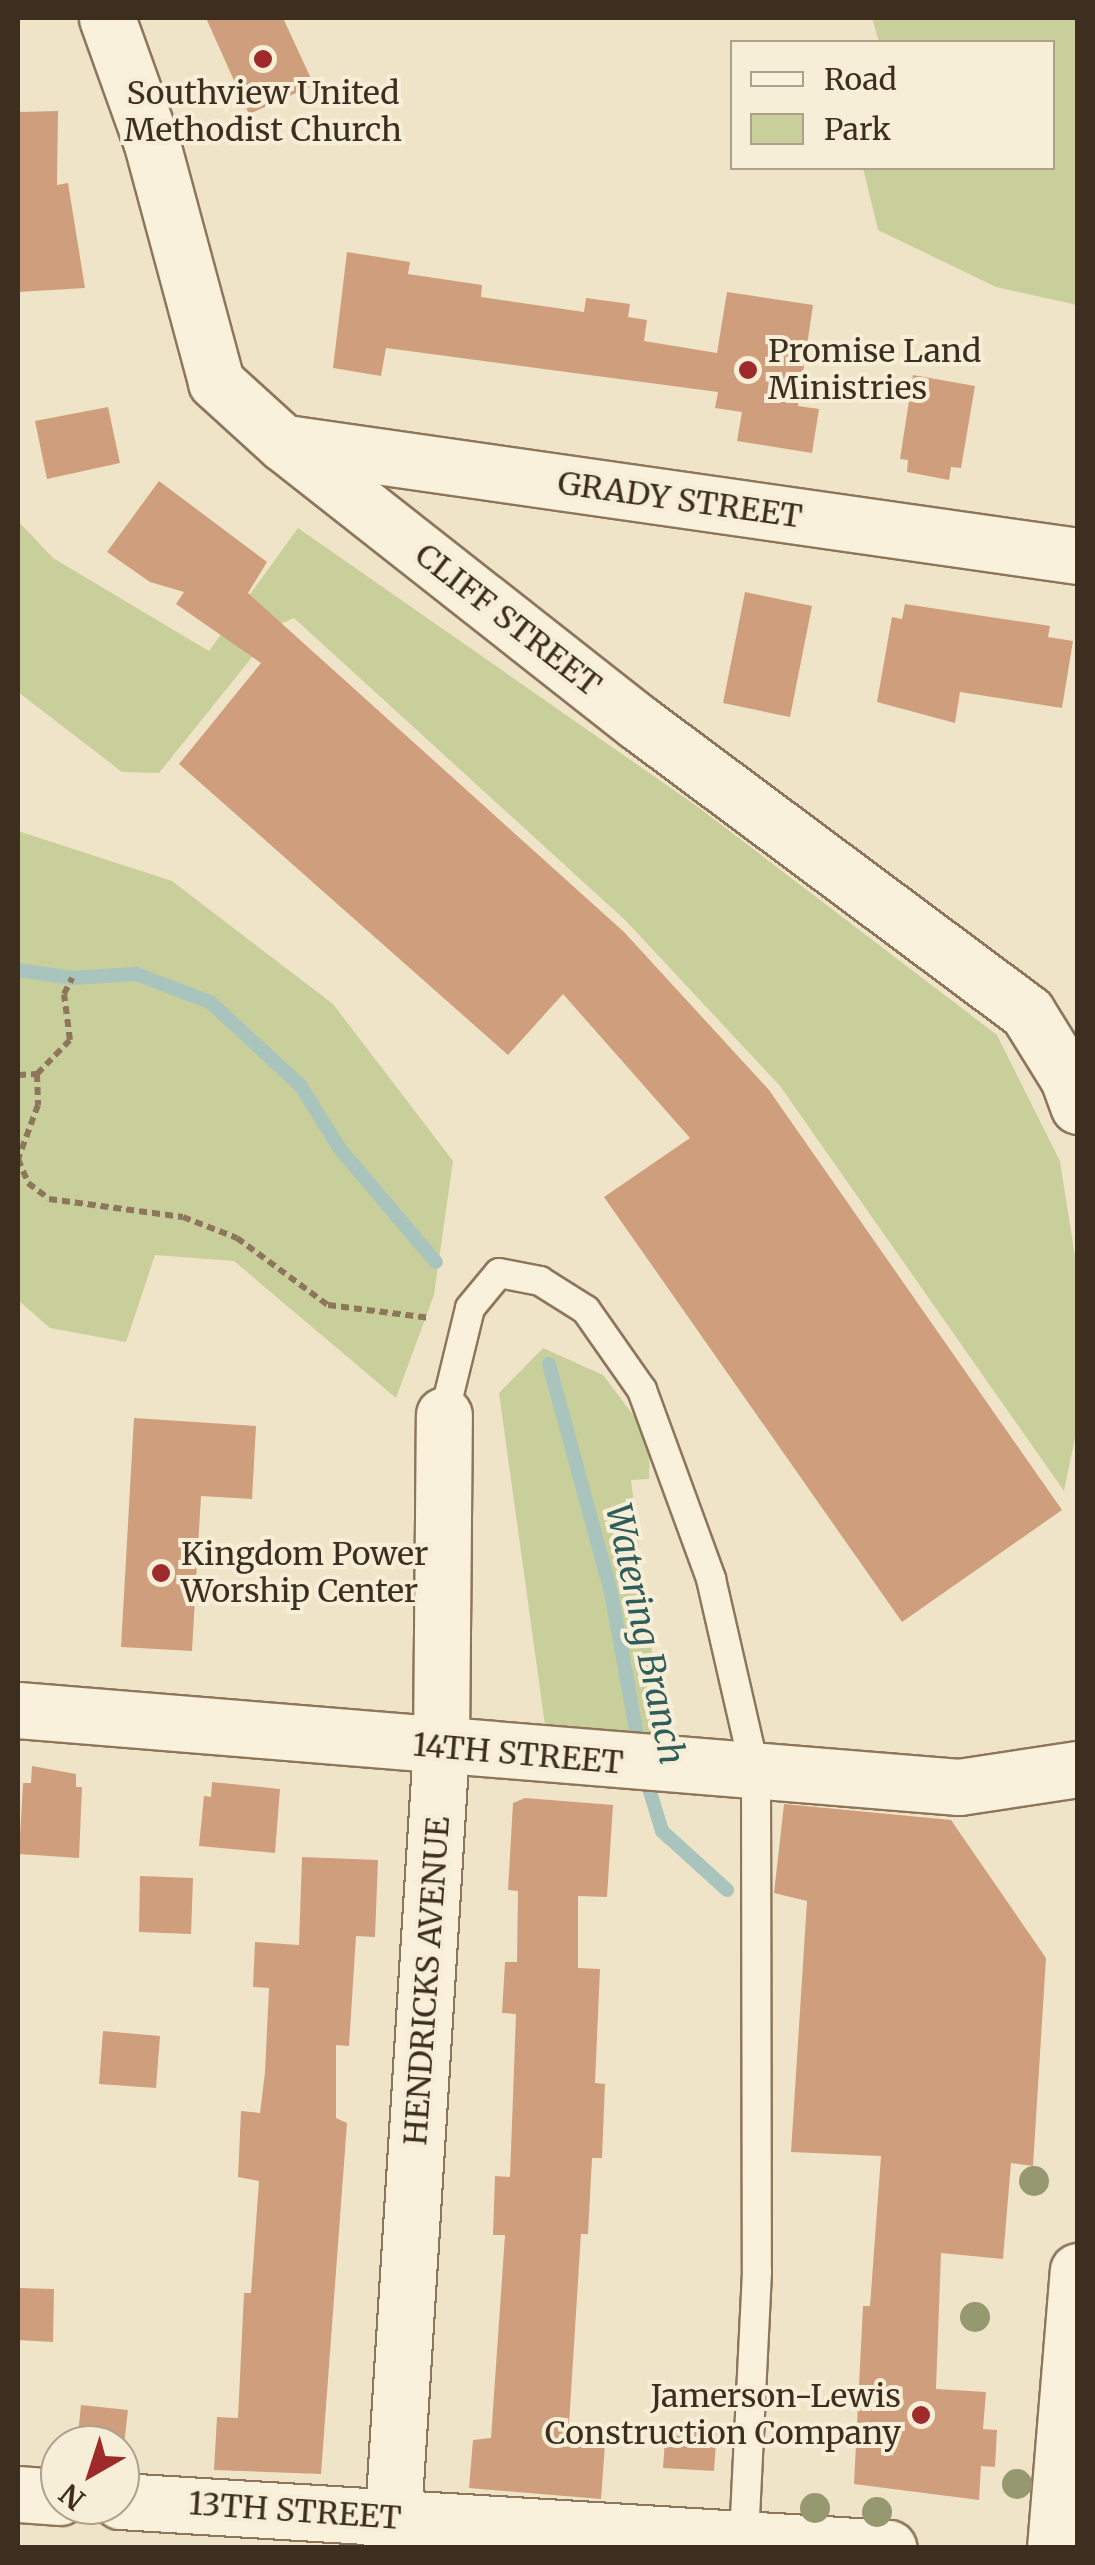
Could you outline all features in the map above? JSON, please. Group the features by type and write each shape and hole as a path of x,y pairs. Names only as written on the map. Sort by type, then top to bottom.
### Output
{"street":[{"name":"CLIFF STREET","path":"107,18 152,144 216,382 283,443 639,723 1027,1012 1068,1078 1078,1106"},
{"name":"GRADY STREET","path":"283,443 1078,556"},
{"name":"HENDRICKS AVENUE","path":"392,2532 442,1747 444,1415"},
{"name":"14TH STREET","path":"18,1710 756,1775 958,1787 1078,1769"},
{"path":"1055,2548 1078,2271"},
{"name":"13TH STREET","path":"140,2502 392,2532 744,2539 889,2548"}],"lane":[{"path":"444,1415 470,1308 499,1274 540,1281 586,1310 642,1390 712,1579 756,1775 757,2272 744,2539"}],"path":[{"path":"18,1075 37,1074 70,1040 64,994 72,978"},
{"path":"37,1074 38,1105 18,1159 28,1183 48,1198 182,1217 237,1238 328,1305 466,1325"}],"green space":[{"path":"872,18 1077,18 1077,305 996,287 878,230 863,170 1055,170 1055,40 878,40"},
{"path":"18,521 53,558 209,651 298,528 698,807 997,1035 1060,1161 1077,1269 1077,1428 1064,1491 780,1086 626,921 294,618 278,625 159,773 122,772 18,692"},
{"path":"18,831 172,881 333,1004 453,1161 434,1295 396,1398 234,1261 155,1255 126,1342 50,1328 18,1300"},
{"path":"543,1348 603,1375 650,1437 649,1479 631,1480 663,1742 545,1725 499,1393"}],"building":[{"name":"Southview United Methodist Church","path":"206,18 283,18 314,85 249,114"},
{"path":"58,111 57,185 68,183 85,288 18,292 18,112"},
{"path":"347,252 410,262 408,274 482,285 481,297 584,312 586,298 630,304 628,317 647,320 644,341 717,353 727,292 813,305 798,406 819,409 812,453 737,441 742,412 715,408 718,392 386,348 381,376 333,368"},
{"path":"913,375 975,386 961,468 951,467 949,480 907,472 908,460 900,459"},
{"path":"108,407 120,463 47,479 35,421"},
{"path":"159,481 267,562 248,593 624,932 769,1090 1062,1510 902,1622 604,1197 690,1138 563,994 508,1055 179,764 261,663 176,604 184,592 150,582 107,552"},
{"path":"745,592 812,606 790,717 723,703"},
{"path":"905,604 1050,626 1048,637 1073,641 1062,708 960,692 955,723 877,702 892,617 902,619"},
{"name":"Kingdom Power Worship Center","path":"134,1418 256,1426 252,1499 201,1496 192,1651 121,1647"},
{"path":"32,1766 76,1774 76,1787 82,1787 79,1858 19,1854 23,1783 31,1783"},
{"path":"212,1782 280,1789 275,1853 199,1846 204,1796 211,1797"},
{"path":"525,1798 613,1805 607,1897 578,1896 578,1968 600,1969 595,2083 605,2084 602,2158 592,2158 588,2234 581,2234 568,2440 605,2444 601,2499 469,2488 473,2440 491,2438 505,2235 493,2235 495,2176 510,2177 516,2014 502,2013 505,1962 517,1962 518,1891 508,1890 513,1803"},
{"path":"784,1804 951,1820 1046,1958 1033,2166 1011,2163 1003,2259 941,2253 936,2389 986,2392 983,2429 997,2430 995,2467 981,2466 979,2500 854,2484 863,2306 870,2306 881,2156 791,2152 807,1901 774,1893"},
{"path":"302,1857 378,1860 375,1937 356,1936 349,2046 336,2045 336,2118 347,2123 321,2474 214,2470 217,2417 238,2418 244,2293 251,2293 259,2181 238,2177 241,2111 260,2113 269,1988 253,1987 255,1942 299,1945"},
{"path":"140,1876 193,1878 191,1934 139,1932"},
{"path":"103,2031 160,2036 156,2088 99,2084"},
{"path":"18,2288 54,2289 53,2342 18,2340"},
{"path":"81,2405 128,2410 126,2425 79,2425"},
{"path":"666,2425 717,2428 714,2471 663,2468"}],"waterway":[{"name":"Watering Branch","path":"18,970 72,978 136,974 210,1002 300,1085 340,1149 436,1262"},
{"name":"Watering Branch","path":"549,1364 611,1592 640,1751"},
{"name":"Watering Branch","path":"644,1772 662,1831 727,1890"}],"place":[{"name":"Southview United Methodist Church","path":"263,59"},
{"name":"Promise Land Ministries","path":"748,370"},
{"name":"Kingdom Power Worship Center","path":"161,1573"},
{"name":"Jamerson-Lewis Construction Company","path":"921,2415"}]}
